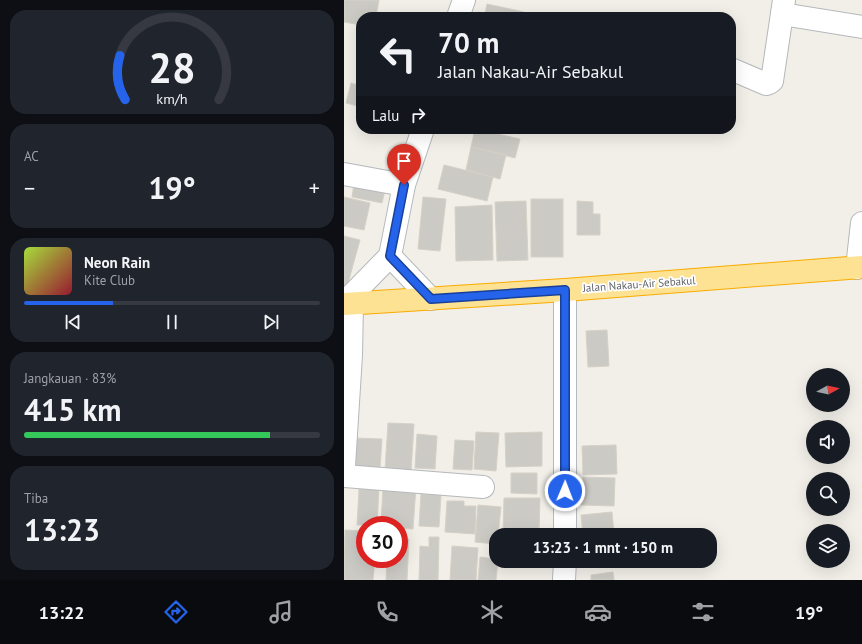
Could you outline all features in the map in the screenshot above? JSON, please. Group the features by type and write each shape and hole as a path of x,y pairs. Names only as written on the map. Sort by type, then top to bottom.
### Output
{"highway":[{"name":"Jalan Nakau-Air Sebakul","path":"347,303 565,290 859,267"}],"street":[{"path":"460,12 464,0"},
{"path":"736,71 766,84 772,81 783,7 862,26"},
{"path":"344,466 351,355 347,303 390,256 404,185 421,134"},
{"path":"344,174 404,185"},
{"path":"859,267 862,223"},
{"path":"390,256 431,299"},
{"path":"565,290 565,528"},
{"path":"344,476 483,486"},
{"path":"564,580 565,568"}],"building":[{"path":"344,0 379,0 377,12 356,12 356,24 344,22"},
{"path":"487,4 524,12 485,12"},
{"path":"351,83 356,84 356,106 346,103"},
{"path":"474,134 498,134 520,139 515,158 471,147"},
{"path":"471,147 506,155 500,179 466,170"},
{"path":"444,165 493,177 487,201 438,189"},
{"path":"354,184 385,190 382,203 352,197"},
{"path":"344,197 370,203 364,230 344,226"},
{"path":"423,197 446,199 440,251 418,249"},
{"path":"531,199 563,199 563,257 531,257"},
{"path":"526,201 528,260 497,261 495,202"},
{"path":"577,201 593,202 593,214 600,214 600,235 577,235"},
{"path":"492,205 493,260 456,261 455,207"},
{"path":"344,236 360,240 347,287 344,287"},
{"path":"607,330 609,366 588,367 586,331"},
{"path":"388,423 414,424 411,472 385,470"},
{"path":"476,432 499,433 496,471 474,469"},
{"path":"542,432 542,466 506,467 505,433"},
{"path":"417,434 437,436 435,469 415,468"},
{"path":"354,438 382,439 380,469 352,467"},
{"path":"455,440 474,441 472,470 453,469"},
{"path":"616,445 617,474 583,475 582,446"},
{"path":"511,473 537,473 537,494 511,493"},
{"path":"583,477 615,478 614,506 581,505"},
{"path":"383,485 416,487 413,529 408,529 408,516 381,516"},
{"path":"359,489 379,490 378,516 358,516"},
{"path":"421,494 441,495 439,527 419,526"},
{"path":"504,498 540,498 539,528 503,528"},
{"path":"447,501 464,501 464,506 476,506 475,534 445,532"},
{"path":"478,505 501,507 499,528 489,528 489,543 475,542"},
{"path":"612,512 613,528 582,528 581,515"},
{"path":"345,530 356,531 356,568 374,568 373,580 344,580"},
{"path":"429,537 439,537 438,580 419,580 420,546 429,547"},
{"path":"408,539 409,539 408,560"},
{"path":"452,546 478,548 476,580 450,580"},
{"path":"480,557 489,558 489,568 497,568 496,580 478,580"},
{"path":"387,568 408,568 407,580 386,580"},
{"path":"613,572 614,580 591,580 591,575"}],"route":[{"path":"404,185 390,256 431,299 565,290 565,491"}]}
